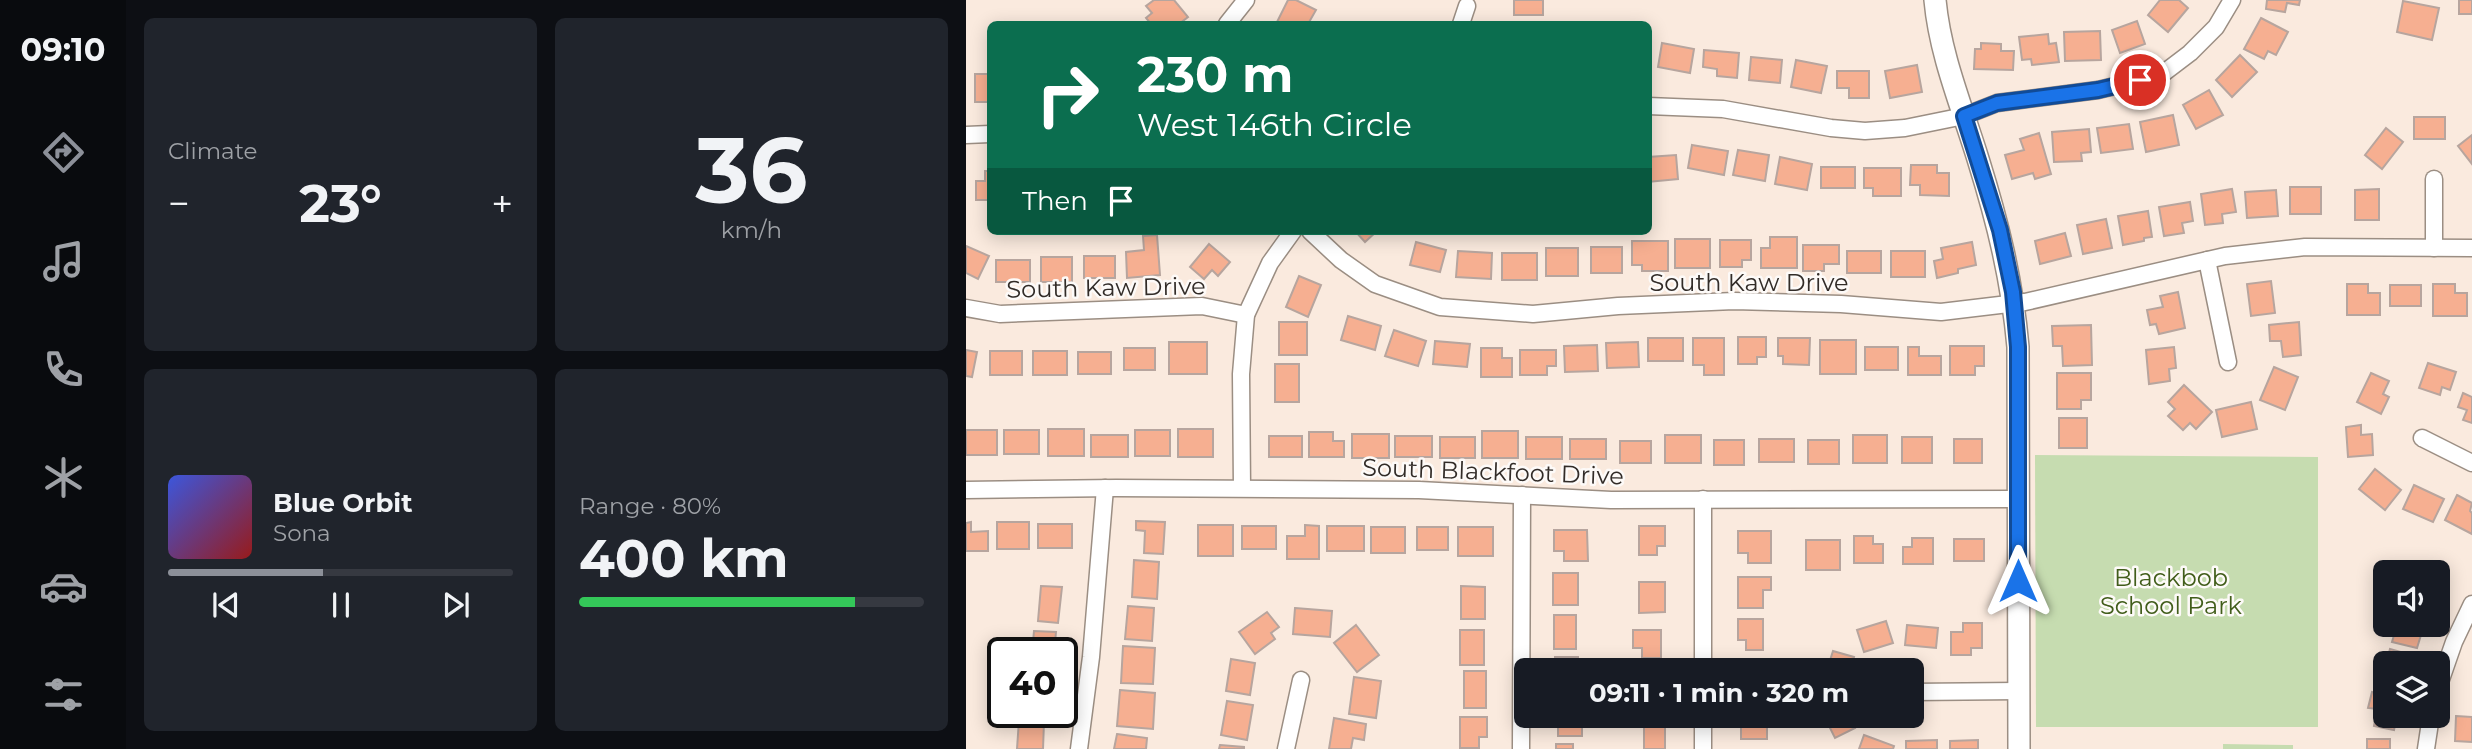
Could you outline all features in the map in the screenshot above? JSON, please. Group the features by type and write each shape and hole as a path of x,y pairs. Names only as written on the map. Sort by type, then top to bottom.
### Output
{"street":[{"path":"1936,0 1937,18 1964,116 2000,230 2014,303 2018,347 2019,749"},
{"path":"1652,106 1723,108 1831,128 1865,131 1905,128 1964,116 1997,103 2098,90 2161,75 2190,53 2216,27 2232,0"},
{"path":"1228,21 1237,3"},
{"path":"1462,21 1467,6"},
{"path":"966,135 987,134"},
{"path":"2434,179 2434,248"},
{"path":"1242,488 1241,374 1246,315 1270,263 1290,235"},
{"name":"South Kaw Drive","path":"1314,235 1341,260 1374,284 1440,307 1533,314 1618,306 1734,301 1841,304 1941,312 2014,303 2225,256 2305,247 2472,248"},
{"path":"2207,260 2228,362"},
{"name":"South Kaw Drive","path":"966,308 1000,314 1202,306 1246,315"},
{"path":"2422,438 2472,463"},
{"path":"1079,749 1091,657 1105,488"},
{"name":"South Blackfoot Drive","path":"966,490 1419,490 1611,500 2018,499"},
{"path":"1521,749 1522,495"},
{"path":"1703,499 1703,658"},
{"path":"2450,654 2472,604"},
{"path":"1286,749 1301,680"},
{"path":"1924,692 2019,691"},
{"path":"1703,728 1703,749"},
{"path":"2426,749 2429,728"}],"green space":[{"name":"Blackbob School Park","path":"2035,455 2318,457 2318,727 2036,727"},
{"path":"2223,744 2293,745 2293,749 2223,749"}],"building":[{"path":"1154,0 1174,0 1188,17 1183,21 1148,21 1146,18 1152,13 1146,6"},
{"path":"1288,0 1296,0 1316,10 1310,21 1278,21"},
{"path":"1514,0 1543,0 1543,15 1514,15"},
{"path":"2160,0 2179,0 2188,8 2168,32 2148,15"},
{"path":"2267,0 2300,0 2299,5 2287,3 2285,12 2266,9"},
{"path":"2459,0 2472,0 2472,14 2459,14"},
{"path":"2403,1 2439,8 2432,40 2397,32"},
{"path":"2261,18 2288,32 2276,55 2268,51 2264,59 2244,49"},
{"path":"2137,21 2145,44 2120,53 2112,30"},
{"path":"2100,31 2101,60 2065,61 2064,32"},
{"path":"2048,34 2049,44 2056,43 2059,62 2032,65 2031,59 2022,60 2019,37"},
{"path":"1662,43 1694,49 1690,73 1658,67"},
{"path":"1981,43 2001,44 2001,51 2014,51 2013,70 1974,69 1975,49 1981,49"},
{"path":"1704,50 1739,53 1737,78 1717,76 1717,69 1703,67"},
{"path":"2240,55 2257,72 2232,97 2216,80"},
{"path":"1751,57 1782,60 1780,83 1749,80"},
{"path":"1796,60 1827,66 1821,93 1791,87"},
{"path":"1917,65 1922,92 1890,98 1885,71"},
{"path":"1837,71 1869,71 1869,98 1849,98 1849,88 1837,88"},
{"path":"975,74 987,74 987,102 975,102"},
{"path":"2209,90 2223,115 2196,129 2183,105"},
{"path":"2173,115 2179,145 2146,152 2140,122"},
{"path":"2414,117 2445,117 2445,139 2414,139"},
{"path":"2129,124 2133,149 2101,153 2097,128"},
{"path":"2386,128 2403,142 2382,169 2365,155"},
{"path":"2089,129 2091,152 2081,153 2082,161 2054,162 2052,132"},
{"path":"2039,133 2051,174 2035,179 2033,173 2012,179 2005,155 2024,150 2020,139"},
{"path":"2472,135 2472,164 2458,146"},
{"path":"1692,145 1728,151 1724,175 1688,168"},
{"path":"1738,150 1769,155 1765,181 1733,175"},
{"path":"1676,155 1678,179 1652,182 1652,157"},
{"path":"1780,157 1812,164 1807,190 1775,184"},
{"path":"1911,165 1937,165 1937,173 1949,173 1949,196 1920,195 1920,185 1910,185"},
{"path":"1821,167 1855,167 1855,188 1821,188"},
{"path":"1864,168 1901,168 1901,196 1873,196 1873,188 1864,188"},
{"path":"987,171 987,200 976,200 976,181 985,181"},
{"path":"2290,187 2321,187 2321,214 2290,214"},
{"path":"2232,189 2236,212 2222,214 2223,223 2205,225 2201,194"},
{"path":"2379,189 2379,220 2355,220 2355,190"},
{"path":"2276,190 2278,216 2247,218 2245,192"},
{"path":"2190,202 2193,221 2182,223 2184,233 2164,236 2159,207"},
{"path":"2148,211 2152,237 2123,245 2118,216"},
{"path":"2106,219 2112,248 2083,254 2077,225"},
{"path":"2065,233 2071,256 2040,264 2035,241"},
{"path":"1157,235 1160,275 1127,278 1126,252 1144,250 1143,236"},
{"path":"1359,235 1373,235 1365,242"},
{"path":"1770,237 1797,237 1797,268 1761,268 1761,248 1770,248"},
{"path":"1675,239 1710,239 1710,268 1675,268"},
{"path":"1720,240 1751,240 1751,260 1742,260 1742,267 1720,267"},
{"path":"1632,241 1668,241 1668,271 1642,271 1642,265 1632,265"},
{"path":"1416,242 1446,250 1440,272 1410,265"},
{"path":"1972,242 1976,265 1937,278 1934,261 1943,259 1941,248"},
{"path":"1209,244 1230,262 1218,276 1212,270 1204,279 1190,267"},
{"path":"1803,245 1839,245 1839,264 1824,264 1824,271 1803,271"},
{"path":"966,246 989,256 978,279 966,273"},
{"path":"1591,247 1622,247 1622,273 1591,273"},
{"path":"1546,248 1578,248 1578,276 1546,276"},
{"path":"1458,251 1492,253 1491,279 1456,277"},
{"path":"1847,251 1881,251 1881,273 1847,273"},
{"path":"1891,251 1925,251 1925,277 1891,277"},
{"path":"1502,253 1537,253 1537,280 1502,280"},
{"path":"1084,256 1115,256 1115,278 1084,278"},
{"path":"1041,257 1072,257 1072,282 1041,282"},
{"path":"996,260 1030,260 1030,282 996,282"},
{"path":"1299,276 1321,285 1308,317 1286,307"},
{"path":"2271,281 2275,313 2251,316 2247,284"},
{"path":"2347,284 2368,284 2368,293 2380,293 2380,315 2347,315"},
{"path":"2433,284 2455,284 2455,293 2467,293 2467,316 2433,316"},
{"path":"2390,285 2421,285 2421,306 2390,306"},
{"path":"2178,292 2185,328 2159,334 2156,324 2150,325 2147,310 2163,307 2160,296"},
{"path":"1348,316 1381,326 1375,350 1341,340"},
{"path":"1279,322 1307,322 1307,355 1279,355"},
{"path":"2299,322 2301,355 2283,357 2281,341 2270,341 2269,325"},
{"path":"2091,325 2092,365 2063,366 2062,346 2053,346 2052,326"},
{"path":"1394,330 1426,341 1418,366 1385,356"},
{"path":"1738,337 1766,337 1766,357 1757,357 1757,364 1738,364"},
{"path":"1648,338 1683,338 1683,361 1648,361"},
{"path":"1693,338 1724,338 1724,375 1704,375 1704,365 1693,365"},
{"path":"1778,338 1810,338 1809,365 1783,364 1783,356 1778,356"},
{"path":"1820,340 1856,340 1856,374 1820,374"},
{"path":"1435,341 1470,344 1467,367 1433,364"},
{"path":"1169,342 1207,342 1207,374 1169,374"},
{"path":"1638,342 1639,367 1607,368 1606,343"},
{"path":"1597,345 1598,371 1565,372 1564,346"},
{"path":"1950,346 1984,346 1984,366 1975,366 1975,375 1950,375"},
{"path":"1865,347 1898,347 1898,370 1865,370"},
{"path":"1908,347 1919,347 1919,356 1941,356 1941,375 1908,375"},
{"path":"2174,347 2176,368 2169,369 2170,381 2149,384 2146,350"},
{"path":"1124,348 1155,348 1155,370 1124,370"},
{"path":"1481,348 1502,348 1502,358 1512,358 1512,377 1481,377"},
{"path":"966,350 977,352 972,377 966,376"},
{"path":"1520,350 1556,350 1556,366 1547,366 1547,375 1520,375"},
{"path":"990,351 1022,351 1022,375 990,375"},
{"path":"1033,351 1067,351 1067,375 1033,375"},
{"path":"1078,352 1111,352 1111,374 1078,374"},
{"path":"2428,363 2456,372 2450,390 2442,387 2440,395 2419,388"},
{"path":"1275,364 1299,364 1299,402 1275,402"},
{"path":"2274,367 2298,377 2285,410 2260,400"},
{"path":"2057,373 2091,373 2091,400 2081,400 2081,409 2057,409"},
{"path":"2371,373 2389,381 2383,394 2389,397 2381,414 2357,402"},
{"path":"2184,385 2212,412 2196,429 2190,423 2183,430 2168,416 2175,409 2168,402"},
{"path":"2463,393 2472,397 2472,423 2463,420 2467,410 2458,407"},
{"path":"2251,402 2257,429 2222,437 2216,410"},
{"path":"2059,418 2087,418 2087,448 2059,448"},
{"path":"2361,425 2361,435 2372,434 2373,455 2348,457 2346,427"},
{"path":"1048,429 1084,429 1084,456 1048,456"},
{"path":"1178,429 1213,429 1213,457 1178,457"},
{"path":"966,430 997,430 997,455 966,455"},
{"path":"1004,430 1039,430 1039,454 1004,454"},
{"path":"1135,430 1170,430 1170,456 1135,456"},
{"path":"1482,431 1518,431 1518,458 1482,458"},
{"path":"1309,432 1333,432 1333,441 1344,441 1344,457 1309,457"},
{"path":"1352,434 1389,434 1389,458 1352,458"},
{"path":"1091,435 1128,435 1128,457 1091,457"},
{"path":"1665,435 1701,435 1701,463 1665,463"},
{"path":"1853,435 1887,435 1887,463 1853,463"},
{"path":"1269,436 1302,436 1302,457 1269,457"},
{"path":"1395,436 1432,436 1432,457 1395,457"},
{"path":"1440,437 1475,437 1475,458 1440,458"},
{"path":"1526,437 1562,437 1562,459 1526,459"},
{"path":"1902,437 1932,437 1932,463 1902,463"},
{"path":"1570,439 1606,439 1606,459 1570,459"},
{"path":"1759,439 1794,439 1794,462 1759,462"},
{"path":"1954,439 1982,439 1982,463 1954,463"},
{"path":"1714,440 1744,440 1744,465 1714,465"},
{"path":"1808,440 1839,440 1839,464 1808,464"},
{"path":"1620,441 1651,441 1651,463 1620,463"},
{"path":"2375,469 2401,490 2385,510 2359,489"},
{"path":"2414,485 2444,499 2433,522 2403,509"},
{"path":"2457,495 2472,503 2472,534 2445,520"},
{"path":"1136,521 1165,522 1163,554 1144,553 1145,531 1136,530"},
{"path":"971,522 971,532 988,531 988,551 966,551 966,523"},
{"path":"997,522 1029,522 1029,549 997,549"},
{"path":"1038,524 1072,524 1072,548 1038,548"},
{"path":"1198,525 1233,525 1233,556 1198,556"},
{"path":"1305,525 1319,526 1319,559 1287,559 1287,536 1305,536"},
{"path":"1242,526 1276,526 1276,549 1242,549"},
{"path":"1327,526 1364,526 1364,551 1327,551"},
{"path":"1639,526 1665,526 1665,546 1657,546 1657,555 1639,555"},
{"path":"1371,527 1405,527 1405,553 1371,553"},
{"path":"1417,527 1448,527 1448,550 1417,550"},
{"path":"1458,527 1493,527 1493,556 1458,556"},
{"path":"1554,530 1587,530 1588,561 1564,561 1564,551 1554,551"},
{"path":"1738,531 1771,531 1771,563 1748,563 1748,553 1738,553"},
{"path":"1854,536 1873,536 1873,544 1883,544 1883,563 1854,563"},
{"path":"1912,538 1933,538 1933,564 1903,564 1903,547 1912,547"},
{"path":"1954,539 1984,539 1984,561 1954,561"},
{"path":"1806,540 1840,540 1840,570 1806,570"},
{"path":"1134,560 1159,562 1157,599 1132,597"},
{"path":"1553,573 1578,573 1578,605 1553,605"},
{"path":"1738,577 1771,577 1771,590 1763,590 1763,608 1738,608"},
{"path":"1639,582 1665,582 1665,612 1639,613"},
{"path":"1041,586 1062,587 1058,623 1038,621"},
{"path":"1461,586 1485,587 1485,619 1461,619"},
{"path":"1128,606 1154,608 1152,641 1125,639"},
{"path":"1295,608 1332,611 1330,637 1293,634"},
{"path":"1267,612 1279,627 1271,633 1275,639 1255,654 1239,632"},
{"path":"1554,615 1576,615 1576,649 1554,649"},
{"path":"1738,619 1763,619 1763,650 1746,650 1746,640 1738,640"},
{"path":"1886,621 1893,643 1864,652 1857,630"},
{"path":"1963,623 1982,623 1982,648 1971,648 1971,655 1951,655 1951,632 1963,632"},
{"path":"1356,625 1379,655 1357,672 1334,643"},
{"path":"1907,625 1938,628 1936,648 1905,645"},
{"path":"1460,630 1484,630 1484,665 1460,665"},
{"path":"1633,630 1661,630 1661,658 1642,658 1642,648 1633,648"},
{"path":"1034,631 1056,632 1056,637 1033,637"},
{"path":"2393,637 2420,637 2417,648 2392,642"},
{"path":"1123,646 1155,648 1153,684 1121,683"},
{"path":"1833,651 1854,657 1854,658 1831,658"},
{"path":"1231,659 1255,663 1250,695 1226,691"},
{"path":"1464,671 1486,671 1486,708 1464,708"},
{"path":"1354,677 1381,681 1376,718 1349,714"},
{"path":"1120,690 1155,693 1153,729 1117,726"},
{"path":"2372,692 2373,692 2373,709 2368,708"},
{"path":"1227,701 1253,705 1247,740 1221,735"},
{"path":"2456,716 2472,717 2472,742 2455,741"},
{"path":"1460,717 1487,717 1487,737 1479,737 1479,748 1460,748"},
{"path":"1334,718 1366,724 1364,740 1353,738 1351,749 1329,749"},
{"path":"1018,728 1044,728 1043,749 1017,749"},
{"path":"1558,728 1582,728 1582,736 1558,736"},
{"path":"1644,728 1665,728 1665,749 1644,749"},
{"path":"1741,728 1767,728 1767,739 1741,739"},
{"path":"1830,728 1855,728 1835,738"},
{"path":"1117,734 1147,738 1146,749 1114,749"},
{"path":"1864,735 1894,746 1893,749 1859,749"},
{"path":"2367,739 2390,739 2390,749 2367,749"},
{"path":"1937,740 1937,749 1906,749 1906,741"},
{"path":"1978,740 1978,749 1950,749 1950,741"},
{"path":"1556,744 1573,744 1573,749 1556,749"},
{"path":"1220,745 1244,747 1244,749 1219,749"}],"route":[{"path":"2018,581 2018,347 2013,292 2000,230 1964,116 1997,103 2098,90 2140,80"}]}
